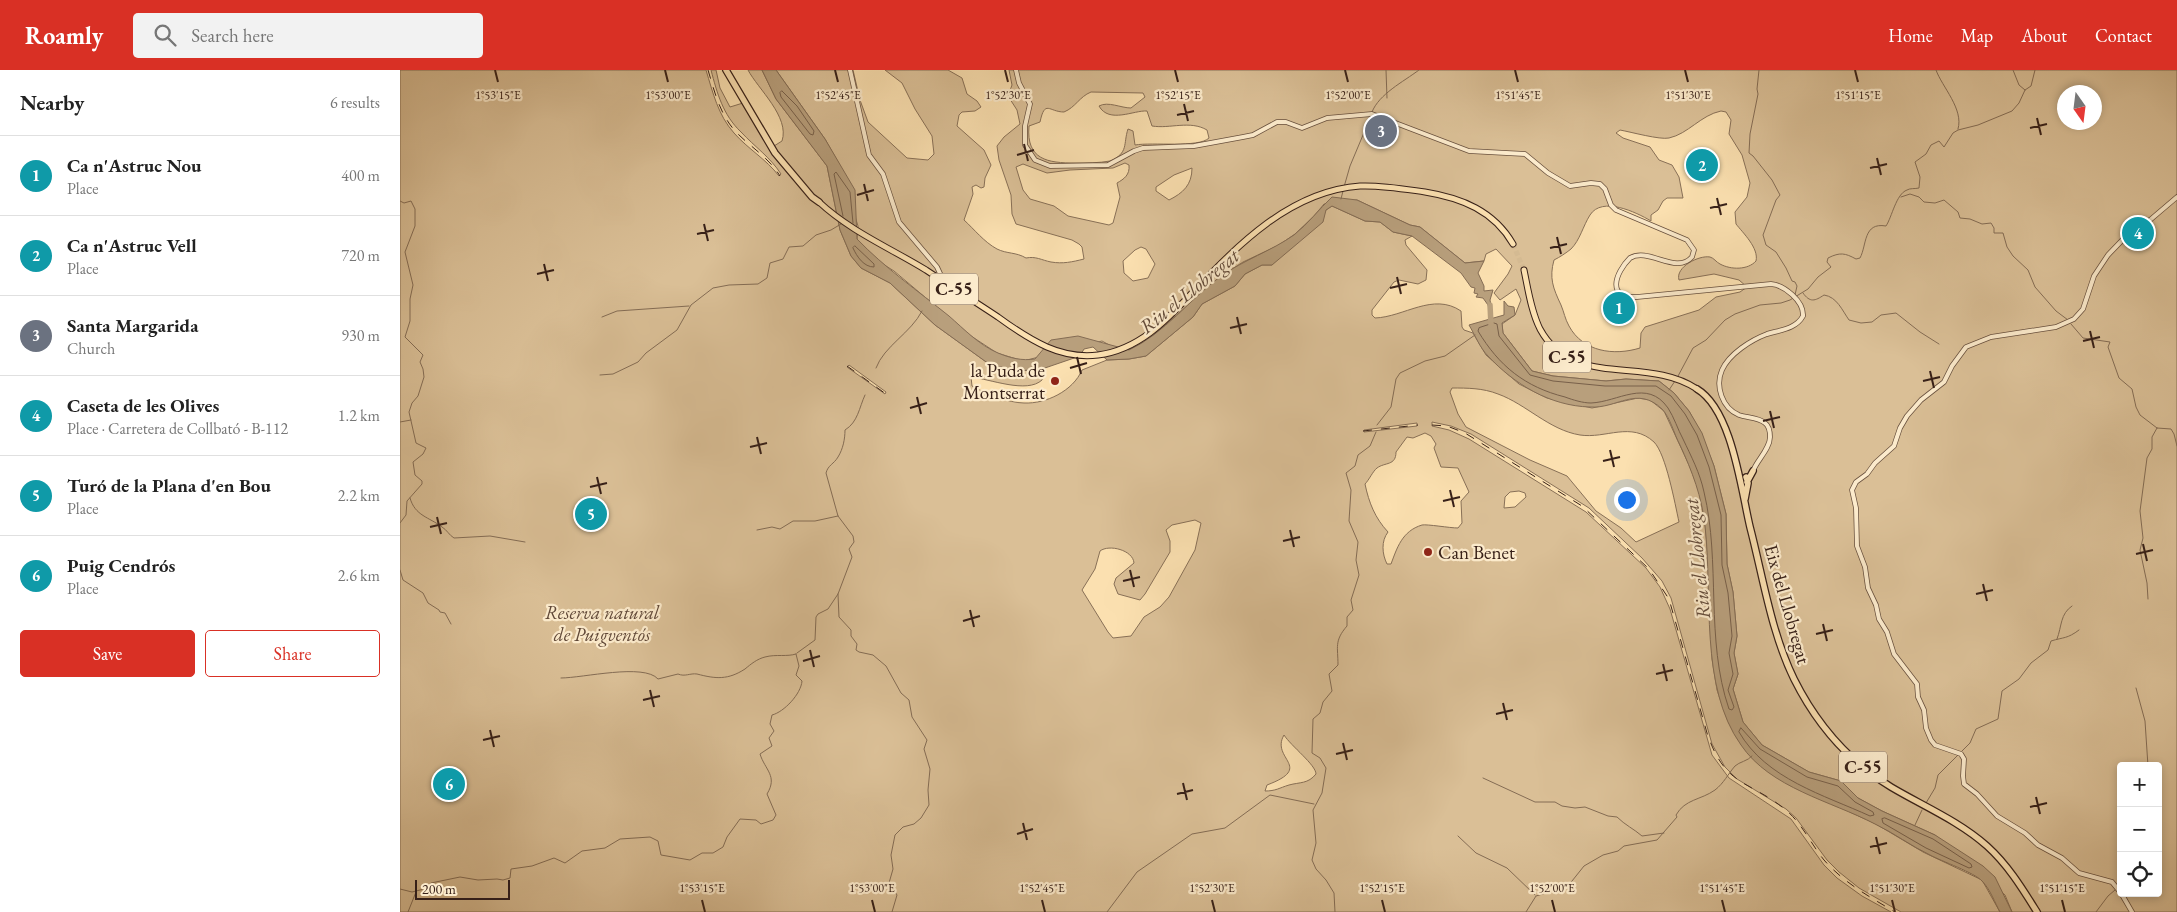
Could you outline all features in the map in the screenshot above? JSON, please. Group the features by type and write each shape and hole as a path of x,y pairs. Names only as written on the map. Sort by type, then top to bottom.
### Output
{"highway":[{"name":"C-55","path":"728,70 774,147 821,204"},
{"name":"Eix del Llobregat","path":"1694,387 1713,404 1721,420 1765,599 1780,651 1791,678 1816,723 1831,742 1867,775 1979,844 2010,877 2033,912"},
{"path":"1732,460 1744,479 1753,471"},
{"name":"C-55","path":"1740,498 1744,479"},
{"name":"Eix del Llobregat","path":"1744,479 1746,511 1770,608 1793,677 1815,714 1833,739 1860,766 1889,786 1952,822 1986,846 2013,874 2037,912"}],"main road":[{"name":"C-55","path":"821,204 844,222 944,282 1034,340 1061,352 1081,356 1099,355 1126,348 1151,333 1259,229 1287,209 1309,198 1337,190 1358,186 1406,189 1445,196 1472,205 1499,224 1513,244"},
{"name":"Eix del Llobregat","path":"1524,270 1538,323 1549,342 1563,355 1589,366 1665,374 1694,387"}],"street":[{"path":"850,70 869,155 883,174 899,222 937,267 944,282"},
{"path":"1016,70 1019,83 1030,104 1025,126 1025,146 1035,160 1054,167 1108,165 1134,150 1194,146 1243,137 1254,134 1277,122 1284,122 1302,128 1327,118 1371,114 1469,151 1517,152 1525,154 1548,173 1568,185 1575,186 1593,182 1600,184 1616,210 1691,243 1694,250 1689,261 1683,263 1643,254 1630,258 1619,273 1616,281 1617,288 1625,296 1637,297 1771,284 1784,289 1802,306 1803,316 1797,324 1762,336 1744,346 1729,359 1720,375 1720,392 1728,407 1739,415 1764,422 1769,428 1769,441 1753,471"},
{"path":"2117,888 2112,882 2079,873 2062,858 2038,845 2025,832 1997,816 1977,794 1964,784 1962,755 1958,751 1935,744 1930,740 1917,684 1894,654 1887,632 1879,619 1876,604 1868,588 1865,567 1857,546 1855,506 1852,492 1856,482 1867,474 1875,463 1894,446 1907,416 1920,400 1944,382 1952,366 1966,347 1991,337 2051,328 2072,320 2083,309 2093,280 2104,261 2130,231 2149,221 2177,197"},
{"path":"2123,897 2132,912"}],"green space":[{"name":"Reserva natural de Puigventós","path":"400,70 706,70 717,103 728,126 739,139 779,176 781,174 772,162 741,132 725,111 711,70 716,70 720,88 730,107 743,103 774,146 782,141 781,122 772,104 748,70 762,70 776,99 827,166 840,230 851,256 861,268 890,283 935,325 989,364 1018,371 1042,369 1044,374 1042,380 1027,386 971,377 972,386 1011,401 1032,403 1050,399 1072,384 1082,370 1107,360 1146,356 1193,317 1202,304 1235,286 1245,274 1262,265 1272,265 1332,206 1365,221 1380,222 1393,232 1412,236 1405,240 1406,245 1427,270 1426,280 1418,284 1399,280 1394,282 1372,310 1372,315 1375,318 1386,317 1429,305 1440,304 1450,306 1461,311 1462,327 1464,330 1473,333 1486,355 1519,384 1547,398 1592,408 1638,398 1650,400 1664,411 1699,491 1705,524 1710,582 1712,659 1717,690 1729,724 1850,812 1876,824 1923,852 1982,880 2000,912 1901,912 1859,888 1839,872 1827,860 1796,818 1786,809 1737,779 1725,767 1712,744 1671,598 1662,581 1642,558 1589,508 1471,434 1451,426 1432,422 1432,426 1449,430 1469,439 1586,512 1646,568 1660,587 1670,609 1712,755 1729,778 1791,819 1824,865 1837,878 1862,896 1891,912 400,912","holes":["849,365 886,392 885,394 847,367","1452,388 1475,389 1492,392 1508,398 1558,428 1569,432 1590,436 1627,432 1645,436 1654,442 1662,457 1670,480 1679,522 1636,542 1621,528 1596,511 1567,476 1530,460 1466,427 1458,414 1450,392","1417,423 1417,426 1364,432 1364,430","1425,433 1431,436 1436,444 1434,448 1441,467 1458,468 1469,492 1461,501 1462,523 1458,528 1425,525 1415,528 1401,541 1391,564 1387,564 1383,548 1384,539 1388,532 1373,510 1365,484 1377,468 1394,460 1396,452 1407,437 1413,438","1519,491 1525,493 1526,497 1515,507 1504,508 1505,497 1510,492","1195,520 1201,523 1195,550 1169,597 1160,607 1144,617 1131,636 1113,638 1082,590 1095,569 1100,551 1109,548 1120,549 1133,558 1134,563 1116,578 1114,584 1118,594 1140,600 1170,552 1170,541 1166,530 1172,525","1284,735 1312,766 1316,774 1307,781 1265,791 1267,785 1281,779 1288,773 1290,768 1281,743"]},
{"path":"776,70 853,70 860,100 868,122 907,158 928,160 934,154 932,136 902,83 885,70 948,70 962,78 967,94 977,101 981,107 975,111 962,112 959,115 957,126 984,150 991,165 985,178 984,187 981,188 976,185 972,187 973,194 964,220 983,239 997,249 1026,258 1064,263 1084,259 1082,247 1079,244 1072,240 1016,224 1012,214 1011,195 999,160 997,146 1004,137 1020,124 1017,110 1008,96 1012,85 1009,70 2177,70 2177,912 2012,912 2005,895 1935,835 1858,798 1841,781 1809,772 1762,745 1743,722 1733,689 1738,674 1734,653 1737,636 1733,592 1727,564 1726,514 1714,466 1701,433 1689,411 1674,393 1659,381 1626,379 1606,381 1553,376 1532,371 1503,333 1502,324 1515,315 1521,300 1516,289 1500,300 1494,293 1512,266 1496,249 1486,254 1484,261 1465,263 1420,227 1410,225 1357,200 1324,204 1295,234 1279,245 1243,262 1220,277 1147,341 1129,350 1113,347 1102,341 1023,361 997,353 971,336 894,271 878,261 857,239 858,226 838,162 825,139","holes":["1091,92 1143,93 1145,97 1131,108 1110,104 1099,106 1103,111 1115,115 1147,111 1152,126 1187,125 1200,127 1207,130 1209,138 1204,141 1186,144 1135,145 1133,131 1128,129 1123,151 1110,161 1065,163 1048,160 1035,153 1031,146 1029,126 1040,122 1046,109 1064,112","1726,112 1731,120 1729,134 1742,155 1750,183 1747,197 1735,212 1736,224 1753,246 1756,261 1749,266 1734,268 1724,266 1710,257 1700,258 1684,266 1679,275 1679,280 1714,274 1739,280 1747,287 1740,292 1716,297 1699,310 1645,327 1641,333 1640,348 1620,352 1600,350 1582,342 1566,321 1556,293 1552,272 1554,260 1571,249 1595,209 1611,206 1619,207 1651,221 1651,215 1658,210 1667,198 1683,198 1679,177 1672,165 1659,160 1650,147 1623,138 1616,133 1620,130 1652,137 1669,138 1682,133 1714,113","1125,163 1129,165 1127,174 1117,183 1120,197 1113,223 1109,225 1068,216 1054,206 1030,199 1023,190 1016,167 1023,164 1047,173 1113,168","1192,168 1192,174 1186,188 1169,200 1156,191 1156,187 1174,175","1141,247 1146,249 1155,264 1148,278 1133,281 1124,273 1123,261"]}],"water":[{"path":"762,70 776,70 825,139 855,190 857,239 890,270 978,341 991,350 1007,356 1030,360 1035,359 1051,340 1078,336 1129,350 1154,335 1221,276 1294,235 1332,197 1357,200 1410,225 1420,227 1465,263 1484,261 1478,273 1484,286 1484,291 1493,290 1490,300 1492,311 1490,312 1483,298 1476,297 1478,294 1474,293 1475,288 1471,287 1461,273 1412,236 1393,232 1380,222 1365,221 1332,206 1326,210 1323,222 1272,265 1262,265 1245,274 1235,286 1202,304 1193,317 1146,356 1107,360 1093,347 1084,349 1080,356 1042,369 1018,371 989,364 935,325 890,283 861,268 851,256 840,230 827,166 776,99"},
{"path":"1504,301 1508,306 1514,307 1515,315 1502,323 1503,333 1532,371 1553,376 1606,381 1626,379 1659,381 1674,393 1689,411 1702,433 1714,466 1726,514 1727,564 1733,592 1737,636 1734,653 1738,674 1733,689 1743,722 1762,745 1809,772 1841,781 1858,798 1935,835 1983,866 1995,877 2012,912 2000,912 1985,884 1972,874 1935,858 1875,824 1802,792 1768,772 1753,760 1741,745 1728,721 1719,696 1713,668 1710,639 1704,515 1692,474 1667,416 1653,402 1644,399 1635,398 1600,407 1575,406 1561,403 1534,392 1509,376 1485,353 1469,325 1504,315"}],"waterway":[{"path":"1386,70 1387,98"},
{"path":"1372,112 1386,94 1419,70"},
{"path":"1759,70 1758,94 1750,134 1749,153 1772,180 1780,195 1776,200 1763,235 1766,245 1776,252 1792,281 1795,282 1797,286 1795,295"},
{"path":"1936,70 1952,98 1958,114 1958,129"},
{"path":"2013,70 2019,85 2025,90"},
{"path":"1677,378 1693,348 1706,340 1725,320 1735,314 1760,305 1790,300 1808,289 1818,277 1831,267 1827,262 1828,258 1842,254 1856,259 1860,258 1867,236 1873,227 1886,226 1903,192 1919,188 1920,177 1915,162 1926,154 1931,145 1939,141 1944,147 1953,133 1958,130 1978,125 2012,111 2019,103 2025,90 2031,86 2035,70"},
{"path":"1344,187 1350,166 1371,116"},
{"path":"1341,199 1343,191"},
{"path":"1901,197 1910,194 1919,197 1924,202 1935,203 1944,200 1958,212 1960,218 1970,219 1982,224 1991,223 1994,233 2003,233 2007,247 2013,256 2028,270 2035,287 2056,311 2068,320"},
{"path":"400,201 404,203 411,201 415,209 415,226 405,252 413,285 410,299 410,321 405,337 423,355 420,362 424,377 418,396 412,403 409,412 416,443 426,448 423,454 413,462 415,475 422,481 422,484 407,501 406,515 400,523"},
{"path":"600,375 613,374 638,362 646,353 677,330 691,305 713,288 729,285 758,284 767,278 770,263 783,259 789,247 803,246 816,235 841,224"},
{"path":"1803,293 1810,300 1818,299 1824,295 1829,296 1839,304 1849,320 1861,323 1872,322 1881,315 1896,313 1939,344"},
{"name":"Riu el Llobregat","path":"1490,305 1491,325"},
{"path":"602,317 617,311 689,306"},
{"path":"876,368 885,353 911,326 922,311"},
{"path":"2071,324 2083,338 2110,342 2108,347 2119,378 2132,389 2140,415 2157,428"},
{"path":"1377,425 1391,407 1396,379 1400,373 1425,361 1445,356 1475,335"},
{"path":"1669,390 1675,381"},
{"path":"797,653 815,640 816,617 828,609 838,594 852,557 849,549 854,542 853,536 838,516 826,473 840,454 845,430 853,423 865,395"},
{"path":"400,422 411,420"},
{"path":"2157,428 2171,429 2177,446"},
{"path":"2148,599 2147,583 2140,550 2143,538 2140,511 2147,458 2152,449 2152,437 2157,428"},
{"path":"1335,912 1334,893 1316,869 1312,860 1316,843 1313,810 1322,793 1326,768 1320,758 1312,753 1313,719 1320,713 1323,702 1332,691 1329,674 1338,665 1338,640 1347,626 1347,617 1353,610 1351,600 1359,575 1356,560 1358,542 1349,521 1351,490 1346,473 1355,466 1358,455 1370,446 1376,432"},
{"path":"410,498 415,509 444,528 454,538 490,536 525,542"},
{"path":"757,530 772,527 780,529 793,521 815,521 838,516"},
{"path":"400,570 403,580 423,593 428,603 440,612 445,613 451,624"},
{"path":"838,594 839,617 851,630 851,636 857,644 856,650 873,655 886,666 901,693 909,700 912,717 927,740 924,749 930,769 929,805 921,818 914,824 903,827 895,835 891,855 893,869 889,883 897,895 892,912"},
{"path":"2057,639 2063,617 2072,606"},
{"path":"1962,751 1970,743 1976,729 1998,719 2002,691 2019,679 2031,663 2048,650 2051,641 2068,636 2079,630"},
{"path":"561,678 612,672 640,672 651,674 658,679 678,674 697,674 722,678 739,673 762,658 796,654"},
{"path":"400,889 412,892 424,889 431,883 460,877 478,880 503,880 510,878 511,869 532,866 554,858 565,863 582,851 605,848 620,839 650,837 658,841 661,855 690,860 702,853 713,853 723,847 727,837 740,819 756,820 761,824 773,820 776,815 767,794 771,778 760,754 772,746 769,738 774,731 770,724 772,715 782,710 791,702 801,686 802,681 796,675 799,666 796,654"},
{"path":"2136,688 2145,721 2148,762"},
{"path":"1926,803 1935,788 1938,775 1958,755"},
{"path":"1526,912 1536,896 1568,886 1584,866 1603,855 1618,851 1624,846 1657,840 1684,806 1715,790 1735,766 1752,756"},
{"path":"1483,778 1535,802 1555,802 1562,806 1585,807 1608,816 1617,817 1642,836 1664,833"},
{"path":"1107,912 1137,872 1192,834 1225,828 1270,795 1314,804"},
{"path":"1915,825 1922,810"},
{"path":"1458,836 1476,853 1507,868 1535,895"},
{"path":"2096,912 2115,890"},
{"path":"408,912 416,892"}],"tunnel":[{"path":"1513,244 1524,270"}],"railway":[{"path":"708,70 719,104 727,120 738,134 771,164 780,176"},
{"path":"847,366 886,394"},
{"path":"1363,431 1418,425"},
{"path":"1432,425 1447,426 1465,433 1582,506 1649,569 1669,599 1707,733 1714,751 1722,764 1740,781 1787,811 1798,822 1824,860 1840,876 1895,912"}],"place":[{"name":"Santa Margarida","path":"1381,131"},
{"name":"Ca n'Astruc Vell","path":"1702,165"},
{"name":"Caseta de les Olives","path":"2138,233"},
{"name":"Ca n'Astruc Nou","path":"1619,308"},
{"name":"la Puda de Montserrat","path":"1055,381"},
{"name":"Turó de la Plana d'en Bou","path":"591,514"},
{"name":"Can Benet","path":"1428,552"},
{"name":"Puig Cendrós","path":"449,784"}]}
